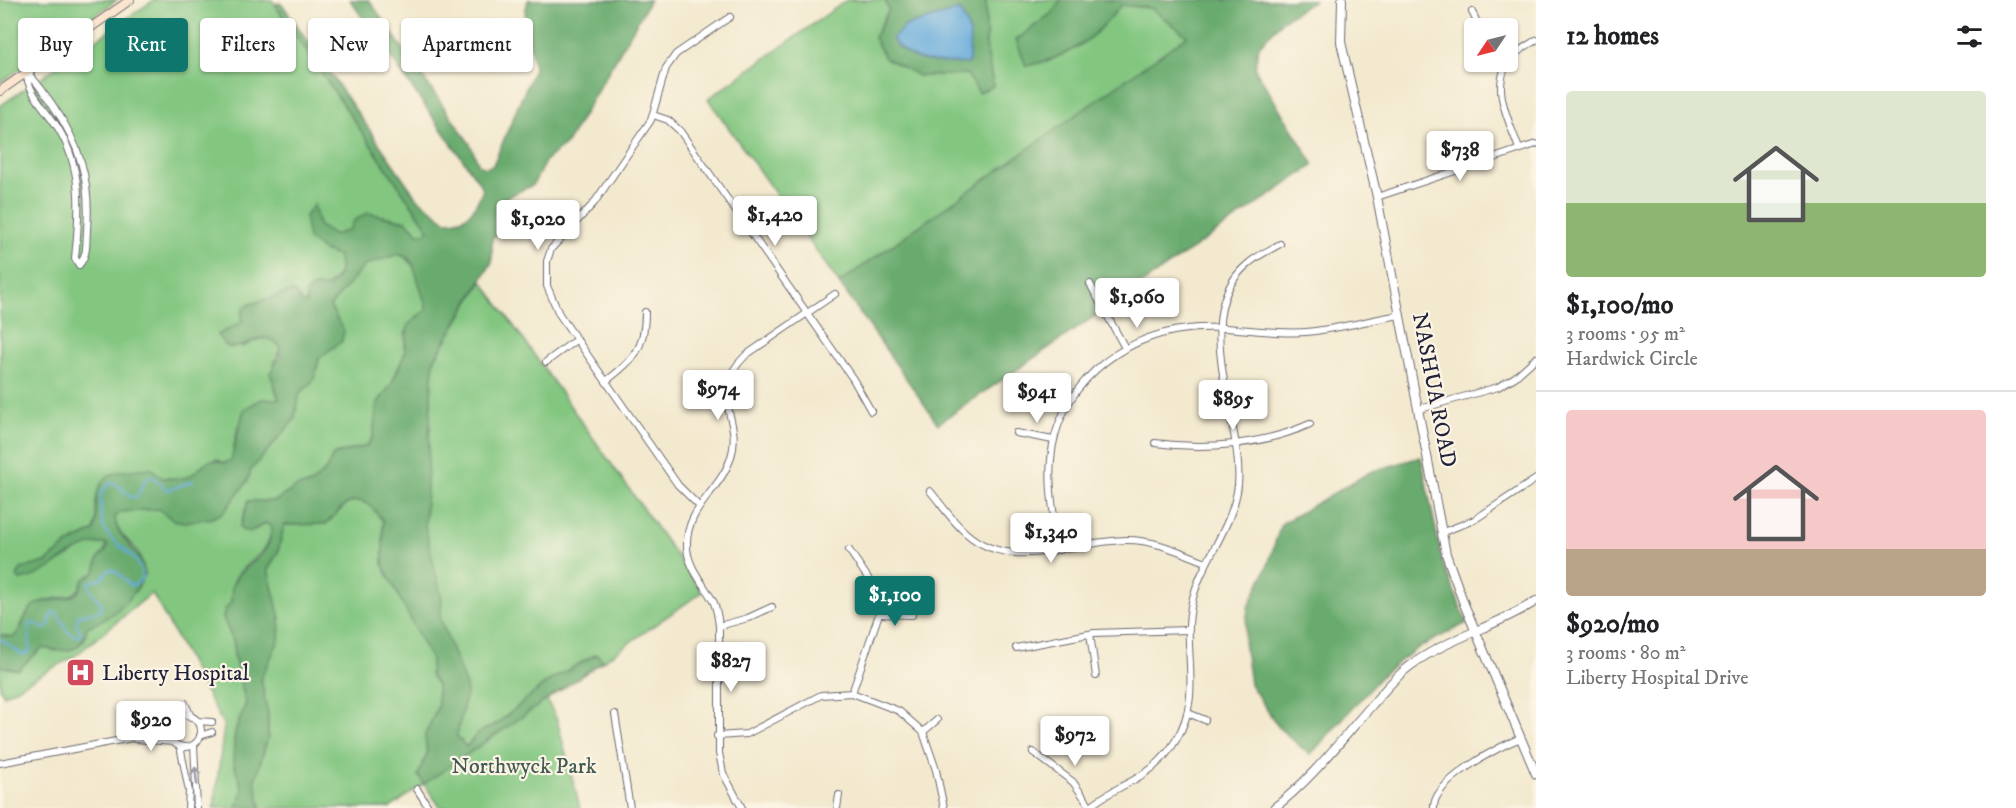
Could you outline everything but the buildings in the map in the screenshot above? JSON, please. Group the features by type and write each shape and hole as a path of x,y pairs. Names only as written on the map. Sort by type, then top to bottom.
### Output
{"main road":[{"path":"93,26 130,0"},
{"path":"0,91 26,72"}],"street":[{"name":"NASHUA ROAD","path":"1342,0 1341,42 1377,197 1443,532 1456,583 1536,774"},
{"path":"1472,12 1475,18"},
{"path":"699,506 678,485 551,299 547,286 547,261 551,249 603,192 653,115 666,68 676,54 730,16"},
{"path":"1518,54 1536,40"},
{"path":"26,72 34,79 65,123 81,156 89,209 85,258 79,265 75,258 79,190 73,159 58,127 27,83 26,72"},
{"path":"1504,72 1501,95 1519,149"},
{"path":"653,115 668,120 680,131 853,379 871,411"},
{"path":"1377,197 1536,144"},
{"path":"73,159 81,156"},
{"path":"1033,752 1073,782 1089,807 1105,795 1134,782 1154,768 1177,739 1188,714 1192,681 1188,630 1195,590 1206,562 1226,527 1236,498 1238,471 1235,443 1221,371 1221,329 1225,299 1235,279 1249,262 1280,244"},
{"path":"1090,284 1125,348"},
{"path":"731,808 740,806 723,773 717,736 719,626 715,605 689,560 686,548 689,528 699,506 730,459 734,438 726,403 729,376 746,355 835,294"},
{"path":"606,381 626,365 641,344 644,335 645,312"},
{"path":"1059,550 1050,476 1053,440 1064,411 1078,389 1098,366 1125,348 1167,332 1205,327 1252,332 1307,332 1401,315"},
{"path":"546,362 577,339"},
{"path":"1420,409 1498,387 1515,377 1536,358"},
{"path":"1155,443 1184,446 1268,439 1311,424"},
{"path":"1016,433 1053,440"},
{"path":"1443,532 1474,520 1536,479"},
{"path":"930,491 959,526 983,544 1027,554 1119,540 1144,541 1169,547 1206,562"},
{"path":"849,550 868,578 879,614 852,693"},
{"path":"1274,808 1302,784 1400,674 1427,655 1477,633 1536,601"},
{"path":"719,626 748,618 772,607"},
{"path":"879,614 912,615"},
{"path":"1016,648 1090,634 1188,630"},
{"path":"1090,634 1096,676"},
{"path":"717,736 747,734 821,695 852,693 899,711 924,732 936,770 944,808"},
{"path":"185,703 190,717"},
{"path":"0,763 132,738 171,725 176,719 177,704"},
{"path":"615,714 630,808"},
{"path":"1188,714 1204,720"},
{"path":"176,719 190,717 197,721 212,722"},
{"path":"924,732 937,720"},
{"path":"197,721 200,736"},
{"path":"171,725 170,735 174,742 180,746 194,745"},
{"path":"197,808 194,745 200,736 212,732"},
{"path":"132,738 174,742"},
{"path":"1434,808 1434,798 1442,788 1493,750 1521,738"},
{"path":"180,746 189,791 188,808"},
{"path":"417,789 429,808"},
{"path":"837,808 840,795"}],"green space":[{"path":"0,0 117,0 92,18 18,18 18,70 0,83"},
{"path":"154,0 272,0 284,18 200,18 200,72 296,72 296,35 308,53 308,72 321,72 429,230 425,233 418,233 406,221 368,213 350,230 334,235 319,226 314,206 324,251 338,256 340,271 338,275 324,288 316,286 307,303 242,322 242,347 267,339 281,347 272,373 279,400 243,420 237,429 232,460 225,463 216,459 183,479 163,478 95,527 94,531 68,544 46,562 17,573 71,555 79,547 93,543 107,544 95,572 83,580 76,592 70,596 35,605 27,614 17,634 13,637 0,635 0,106 49,72 93,72 93,42 105,34 105,72 188,72 188,18 128,18"},
{"path":"350,0 369,0 382,18 363,18"},
{"path":"528,0 650,0 567,143 546,160 533,185 501,200 515,221 492,238 492,262 434,360 432,378 425,527 442,600 440,618 467,689 457,736 466,747 478,733 498,723 547,682 597,654 603,661 424,784 418,775 427,754 425,735 438,706 437,685 430,674 431,660 383,565 383,521 372,507 362,501 354,501 345,505 326,524 284,525 278,552 268,570 280,619 279,640 261,678 268,715 268,737 255,780 261,808 237,808 243,790 233,761 235,732 246,703 234,656 234,643 223,618 225,609 231,602 232,585 238,575 262,554 269,543 272,528 266,523 250,532 240,528 248,501 275,501 297,487 311,484 326,470 333,455 366,446 373,437 377,404 391,385 405,353 408,325 427,309 413,264 406,256 398,254 365,265 330,306 344,331 342,341 319,358 312,382 300,392 294,420 251,470 247,482 223,513 212,518 185,522 173,520 159,509 120,512 115,517 116,525 138,557 145,574 135,592 113,613 87,627 81,643 72,650 42,648 18,670 0,666 0,635 13,637 33,606 74,595 83,580 95,572 98,559 107,549 107,544 84,547 32,577 20,580 17,577 21,569 46,562 68,544 94,531 98,492 107,477 122,471 151,468 163,478 182,478 193,474 207,462 225,463 231,460 244,409 262,399 279,399 270,373 279,357 280,347 273,341 261,339 235,347 227,347 217,335 242,322 242,312 250,304 294,291 302,303 307,303 306,293 309,290 314,287 329,287 336,280 340,273 338,256 324,251 308,239 305,216 314,205 319,226 334,235 349,230 353,221 368,213 406,221 418,233 425,233 429,230 321,72 329,72 416,197 446,221 460,219 470,213 483,190 389,55 389,29 401,46 401,72 420,72 470,144 479,165 486,168 493,165 534,69 533,18 526,18 525,13"},
{"path":"847,0 885,0 889,9 874,38 919,76 967,74 993,86 986,45 986,0 1061,0 1053,12 1016,40 1047,62 1088,39 1121,5 1151,8 1188,36 839,283 708,99"},
{"path":"885,0 986,0 986,45 993,86 979,93 967,74 919,76 885,58 874,38 889,10"},
{"path":"1061,0 1315,0 1283,20 1258,47 1255,69 1314,165 938,424 839,283 1187,36 1151,8 1121,5 1101,28 1080,45 1056,58 1026,66 1016,40 1053,12"},
{"path":"277,3 282,4 292,18 284,18 277,8"},
{"path":"296,24 308,41 308,53 296,36"},
{"path":"398,254 405,257 415,269 427,310 416,317 405,334 405,353 391,385 377,404 373,437 366,446 333,455 326,470 311,484 297,487 275,501 248,501 240,527 243,531 256,529 266,522 272,528 270,538 262,551 236,577 231,601 223,618 234,643 234,656 246,703 235,732 233,761 243,791 237,808 214,808 224,726 152,593 75,656 4,695 0,688 0,666 18,670 42,648 57,651 84,641 87,627 137,589 145,574 136,550 118,529 115,517 120,512 159,509 166,515 247,482 251,470 294,420 300,392 312,382 319,358 342,341 330,306 365,265"},
{"path":"482,281 702,592 603,661 596,654 547,682 498,723 478,733 466,747 457,737 446,635 440,618 441,600 425,527 434,360"},
{"path":"1421,457 1442,561 1467,623 1418,648 1383,674 1310,755 1279,728 1250,684 1244,641 1248,608 1268,565 1281,524 1370,472"},
{"name":"Northwyck Park","path":"354,501 362,501 372,507 383,521 383,565 432,660 430,674 437,685 438,706 425,735 427,754 418,776 424,783 547,700 557,720 580,808 441,808 424,784 390,808 261,808 255,780 268,737 268,715 260,678 279,640 280,619 268,570 278,552 284,525 326,524 345,505"}],"water":[{"path":"960,10 970,33 969,64 926,61 916,58 899,48 892,39 905,26"}],"waterway":[{"path":"0,639 23,655 30,651 29,624 35,623 44,629 49,625 52,613 56,612 68,632 78,637 81,633 76,623 79,615 100,611 102,604 90,590 89,582 101,579 110,569 117,572 131,586 139,582 143,576 136,561 111,538 102,523 101,493 110,483 115,483 131,497 137,497 146,478 153,477 168,490 193,481"}],"place":[{"name":"Liberty Hospital","path":"81,673"}]}
